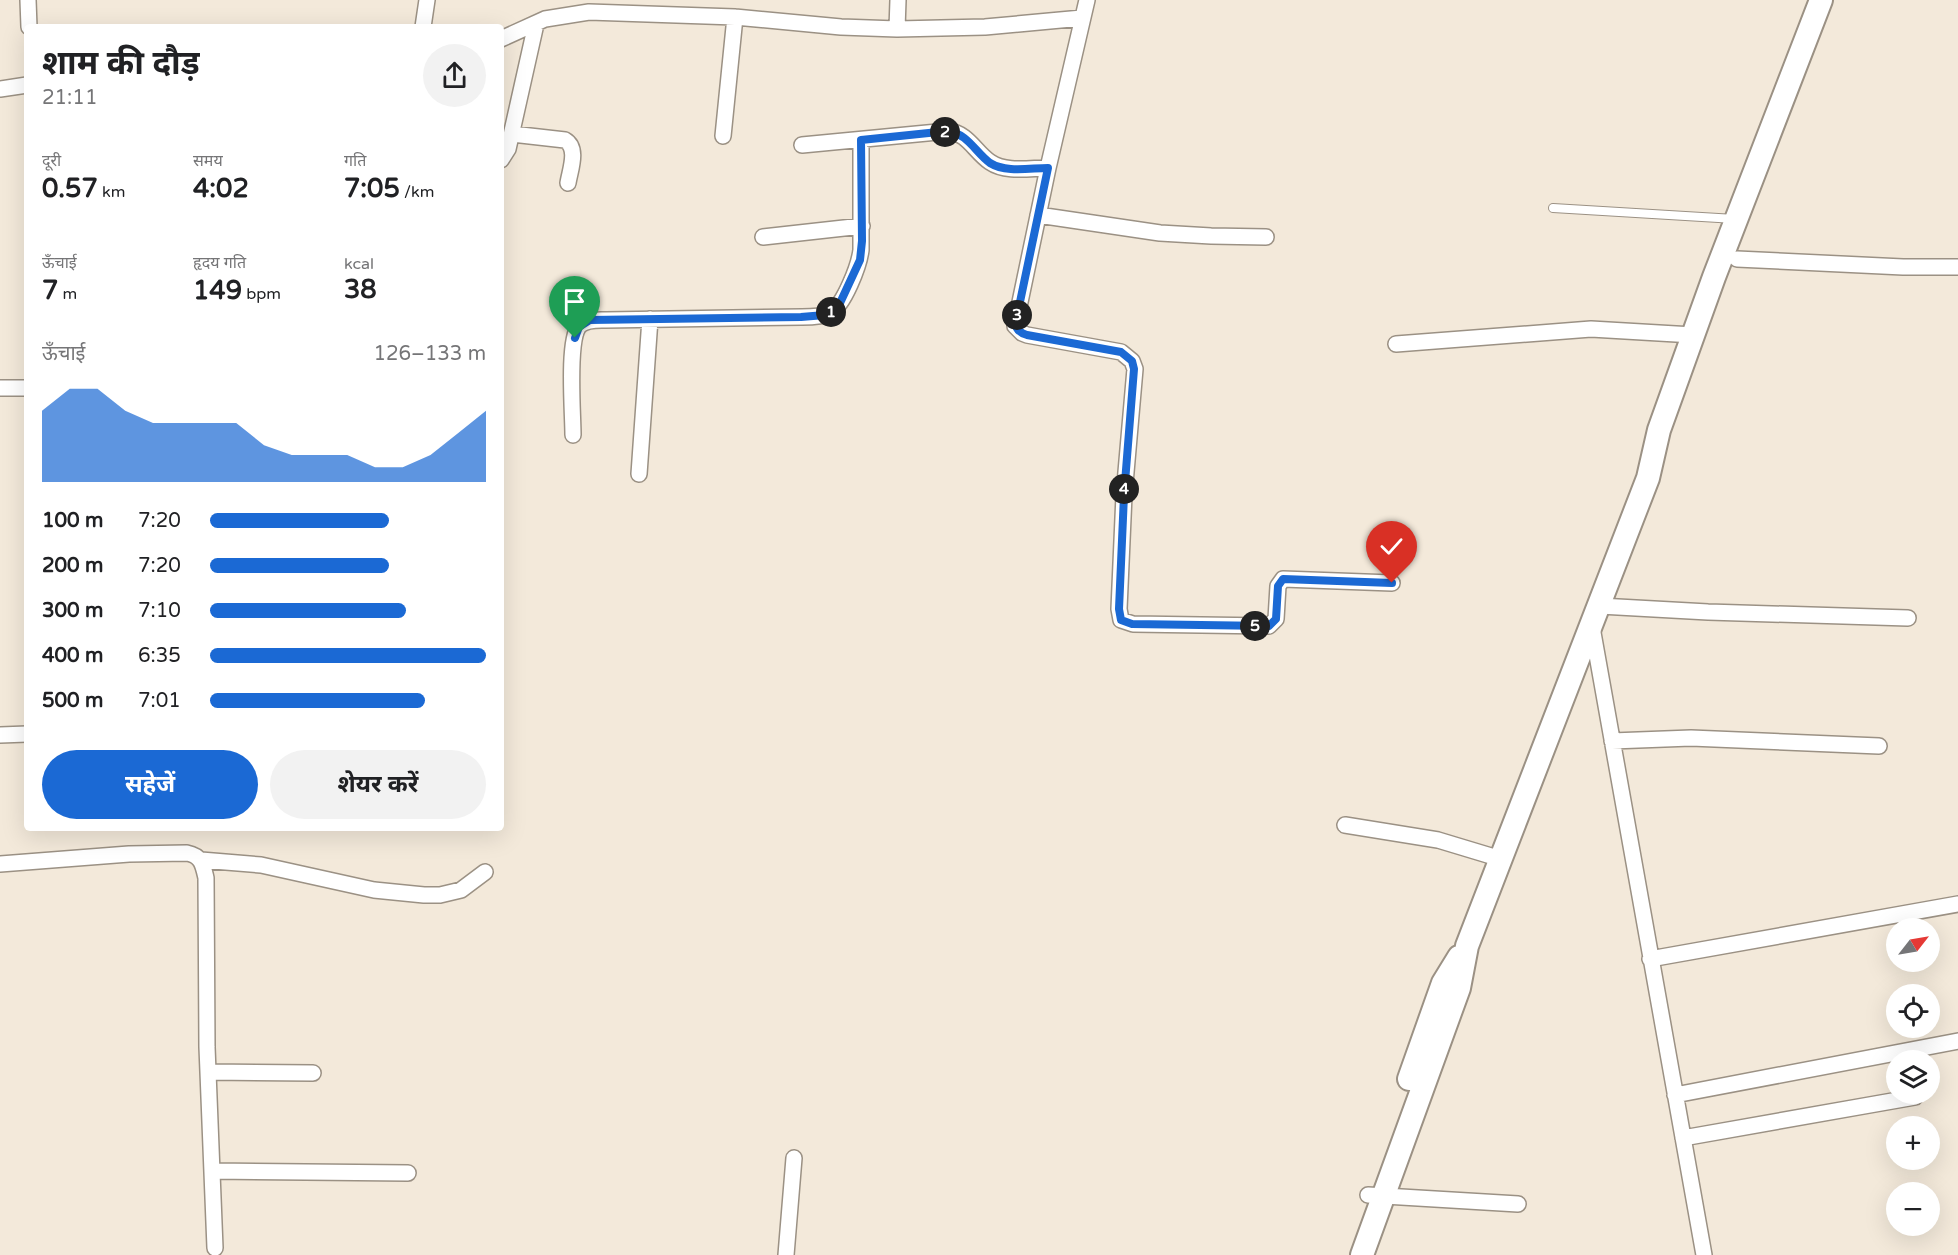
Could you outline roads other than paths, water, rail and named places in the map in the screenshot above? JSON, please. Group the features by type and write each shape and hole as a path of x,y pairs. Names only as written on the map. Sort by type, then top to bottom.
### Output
{"street":[{"path":"28,0 29,24"},
{"path":"424,24 428,0"},
{"path":"897,29 898,0"},
{"path":"1087,0 1048,168 1016,326 1027,335 1121,352 1132,361 1134,369 1124,495 1119,609 1121,620 1132,624 1269,626 1276,619 1278,586 1283,579 1392,583"},
{"path":"1347,1255 1376,1196 1458,988 1467,946 1648,478 1659,430 1693,335 1821,0"},
{"path":"1648,478 1662,458 1673,435 1737,259 1837,0"},
{"path":"504,38 561,16 589,12 735,17 841,27 897,29 985,27 1082,18"},
{"path":"723,136 735,17"},
{"path":"504,155 512,134 536,24"},
{"path":"0,89 24,85"},
{"path":"802,145 953,132 963,136 997,166 1048,168"},
{"path":"512,134 564,140 570,143 573,150 568,183"},
{"path":"573,435 572,354 579,327 590,320 801,317 830,313 840,303 860,260 861,140"},
{"path":"1038,215 1160,233 1266,237"},
{"path":"763,237 862,226"},
{"path":"1737,259 1903,267 1958,267"},
{"path":"639,474 650,319"},
{"path":"1396,344 1591,329 1693,335"},
{"path":"0,388 24,388"},
{"path":"1600,606 1908,618"},
{"path":"1592,627 1704,1255"},
{"path":"0,735 24,734"},
{"path":"1612,741 1691,738 1879,746"},
{"path":"1346,825 1438,840 1501,859"},
{"path":"0,864 129,854 187,853 201,860 261,865 374,890 424,895 440,895 461,890 485,872"},
{"path":"201,860 206,878 208,1072 215,1248"},
{"path":"1650,959 1958,904"},
{"path":"1675,1095 1958,1041"},
{"path":"208,1072 313,1073"},
{"path":"1683,1138 1886,1102"},
{"path":"786,1255 794,1158"},
{"path":"212,1172 408,1173"},
{"path":"1376,1196 1518,1204"},
{"path":"1362,1255 1376,1196"}],"lane":[{"path":"1553,208 1737,219"}]}
